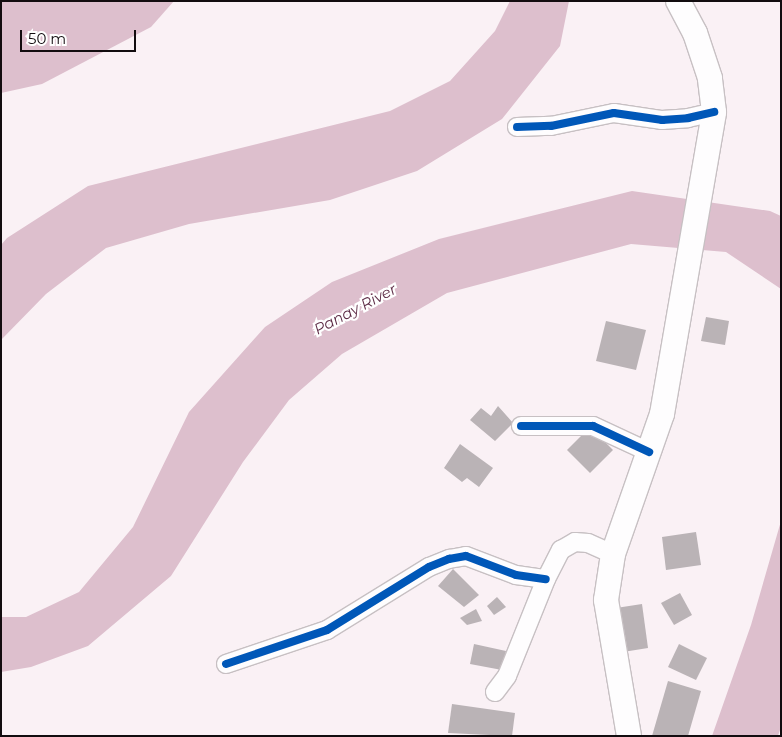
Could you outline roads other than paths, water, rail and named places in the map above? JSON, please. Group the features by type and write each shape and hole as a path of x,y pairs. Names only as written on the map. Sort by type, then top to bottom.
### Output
{"main road":[{"path":"629,736 606,600 612,554 662,414 714,112 710,78 695,33 678,1"}],"street":[{"path":"516,127 551,126 614,113 662,120 688,118 714,112"},
{"path":"521,426 593,426 648,452"},
{"path":"495,692 507,676 546,579 561,550 575,542 588,543 612,554"},
{"path":"226,664 327,630 429,567 449,559 466,556 516,576 546,579"}],"water":[{"path":"1,1 174,1 151,27 42,84 1,93"},
{"path":"510,1 569,1 560,46 502,119 417,171 330,200 189,224 106,248 46,294 1,340 1,245 7,238 88,186 390,111 450,81 495,31"},
{"name":"Panay River","path":"632,191 770,211 781,216 781,289 726,252 631,244 447,293 342,354 289,400 243,462 171,576 88,646 31,667 1,672 1,617 26,617 79,592 133,527 189,412 265,327 332,282 439,239"},
{"path":"781,521 781,727 778,736 712,736 751,625"}]}
